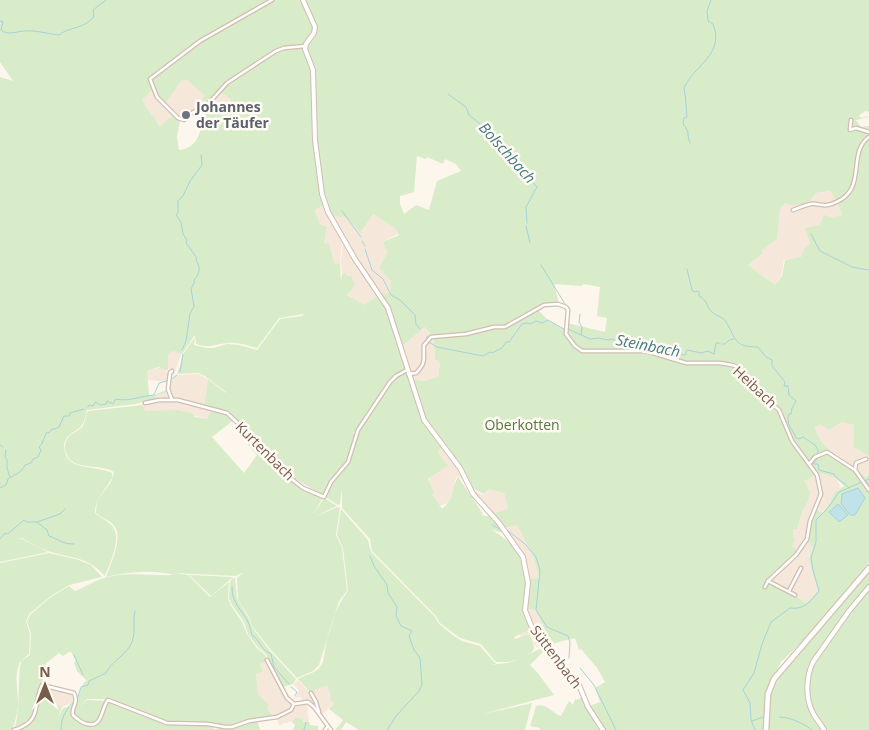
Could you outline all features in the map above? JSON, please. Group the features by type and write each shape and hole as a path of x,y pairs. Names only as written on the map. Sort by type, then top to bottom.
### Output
{"main road":[{"path":"766,730 768,694 778,673 869,568"}],"street":[{"path":"272,0 200,41 150,79 157,97 178,118 184,120 190,114 208,104 227,83 276,51 284,48 305,46"},
{"path":"303,0 315,28 313,35 305,46 313,72 315,140 325,204 341,236 388,308 408,372"},
{"path":"851,120 850,130 856,128 869,132"},
{"path":"793,210 814,203 826,205 843,199 850,192 855,179 858,150 869,137"},
{"name":"Heibach","path":"408,372 416,373 423,365 425,358 424,345 429,338 505,328 542,306 557,304 567,308 568,323 565,330 571,341 582,351 646,351 686,363 720,363 738,367 779,410 792,442 809,464"},
{"path":"172,371 170,373 168,389 172,400"},
{"name":"Kurtenbach","path":"145,403 172,400 226,413 259,443 285,474 303,488 324,497 331,482 348,462 358,430 390,382 396,376 408,372"},
{"name":"Süttenbach","path":"408,372 424,420 460,468 470,489 520,551 527,572 528,588 525,609 531,625 550,646 559,664 579,685 592,714 603,730"},
{"path":"765,587 796,555 807,539 810,521 821,494 817,475 809,464 815,457 827,452 855,470 869,490"},
{"path":"855,470 856,463 866,458"},
{"path":"789,591 801,568"},
{"path":"768,582 796,595"},
{"path":"824,730 812,712 808,700 810,668 849,611 869,587"},
{"path":"267,660 287,698 294,704 308,702 331,730"},
{"path":"14,730 25,727 31,722 42,685 74,693 76,700 73,716 87,724 99,722 106,702 109,700 167,723 208,724 225,727 277,717 291,710 294,704"},
{"path":"311,693 319,714"},
{"path":"325,730 328,726"}],"shaded area":[{"path":"182,80 187,80 205,96 208,104 183,121 180,121 173,115 159,127 154,115 152,116 142,100 154,90 164,104"},
{"path":"220,91 231,100 220,113 208,104"},
{"path":"830,191 842,215 820,225 801,257 784,260 781,276 775,285 748,265 762,254 762,249 777,239 780,209 786,202 792,205 808,204 816,193"},
{"path":"324,205 342,239 340,263 335,265 331,250 324,243 327,227 320,224 313,210"},
{"path":"373,214 395,228 398,234 383,242 387,253 379,268 391,281 390,294 380,294 363,306 347,294 347,276 346,273 342,274 341,263 343,241 331,217 339,216 349,219"},
{"path":"425,327 434,339 435,360 439,361 440,367 439,376 425,381 410,379 401,347"},
{"path":"173,351 180,352 181,354 174,375 169,374 168,382 147,380 147,371 162,367 168,373 168,354"},
{"path":"198,374 208,379 204,406 181,400 157,400 139,404 155,399 157,395 167,393 168,386 175,375"},
{"path":"171,400 205,407 211,411 207,419 176,411 144,411 143,405"},
{"path":"842,422 854,425 853,447 869,456 869,474 864,476 852,465 829,450 818,438 815,427 820,423 829,430"},
{"path":"443,447 457,464 467,483 458,476 455,480 452,501 440,506 432,495 428,482 431,475 439,472 434,459 437,452"},
{"path":"820,473 836,478 841,488 834,493 830,503 821,513 817,510 812,518 813,547 809,559 818,591 806,603 768,581 798,551 792,546 793,529 797,529 809,499 803,481"},
{"path":"471,489 484,495 489,489 504,493 508,509 492,514"},
{"path":"517,524 533,555 539,579 528,579 503,528"},
{"path":"535,608 552,648 546,654 534,644 533,634 521,638 519,631 528,619 526,610"},
{"path":"267,661 283,689 282,692 293,704 290,709 274,717 268,708 268,704 258,694 256,673 263,671 260,664"},
{"path":"298,680 309,692 327,684 329,695 334,703 322,715 311,703 303,702 301,697 295,698 299,691 294,684"},
{"path":"42,685 72,693 75,698 71,703 62,707 47,701 49,695 41,688"},
{"path":"307,703 309,722 293,719 292,722 289,721 279,726 277,718 296,705"}],"green space":[{"name":"Oberkotten","path":"0,0 270,0 262,6 257,6 250,14 201,39 169,66 194,46 216,32 255,12 274,0 302,0 314,28 313,19 304,0 869,0 869,112 866,111 859,115 861,118 869,117 856,120 861,127 869,126 869,456 853,447 854,425 842,422 829,430 820,424 815,427 819,438 828,448 865,477 869,474 869,562 803,641 781,662 767,690 772,691 784,669 869,571 869,584 847,610 808,665 806,684 807,705 824,730 768,730 768,724 766,723 764,730 603,730 589,706 600,702 595,688 605,682 597,668 581,649 579,650 575,638 555,643 552,648 537,633 545,630 535,609 526,610 529,589 528,579 539,578 533,555 517,525 503,528 492,514 508,509 504,493 489,489 484,494 471,489 463,471 426,422 415,395 423,421 443,447 437,452 449,467 447,466 428,479 434,493 432,494 442,509 452,497 458,477 483,514 481,515 492,517 504,532 491,529 514,545 523,560 527,585 523,612 529,630 514,637 515,639 530,634 534,648 528,655 539,649 544,651 530,665 554,695 483,714 532,703 525,730 359,730 346,722 341,730 335,730 343,720 329,709 334,703 331,700 327,685 310,692 298,679 314,672 321,666 327,639 319,665 313,671 297,678 252,626 249,617 238,600 237,578 244,572 236,576 174,573 188,575 210,597 229,582 228,598 231,606 256,647 265,655 271,668 267,661 260,664 263,671 256,674 258,694 268,704 268,709 274,717 249,720 230,726 207,722 167,722 109,699 87,699 80,706 76,703 84,682 87,681 77,671 74,662 76,661 71,652 69,652 63,656 59,653 44,665 47,669 41,683 31,720 24,726 15,727 18,711 21,661 30,655 31,634 27,621 30,615 51,597 69,586 75,591 100,579 113,576 139,574 174,575 140,572 106,577 115,552 118,538 115,527 96,513 97,501 95,513 110,524 116,534 114,552 105,576 86,561 47,551 36,546 48,552 0,562 0,77 13,81 0,62","holes":["311,64 315,83 317,156 321,181 331,217 348,219 360,233 373,214 395,228 399,235 383,242 387,253 379,268 391,281 390,293 380,294 364,305 347,295 355,285 351,276 347,276 346,273 342,274 341,281 340,263 335,264 329,244 324,243 327,227 320,224 314,210 324,205 314,140","182,80 187,80 205,96 202,99 208,104 207,110 199,135 190,147 179,150 177,136 180,121 173,115 159,127 154,115 152,116 142,100 153,90 156,98 164,105","220,91 231,100 220,113 208,103","417,156 426,159 427,157 443,164 445,159 456,164 461,171 437,181 429,210 416,205 404,214 400,204 400,196 414,192","830,191 842,215 833,218 824,215 820,225 805,228 810,243 804,249 801,257 785,260 782,276 775,285 748,265 762,254 762,250 777,239 780,209 785,203 792,205 808,204 816,193","554,284 582,286 583,284 600,287 597,316 607,318 605,332 567,323 565,330 549,321 537,309 559,304","304,314 302,316 280,319 257,350 227,344 206,348 194,345 195,337 184,353 177,374 198,373 205,376 226,392 208,379 204,406 227,412 248,432 255,436 287,474 324,496 329,482 347,461 355,435 353,432 356,432 362,424 349,461 330,486 325,497 338,505 340,504 342,489 342,508 370,539 372,551 436,616 440,623 460,638 481,644 496,662 520,659 508,663 490,665 496,664 480,646 462,641 439,624 435,617 371,552 368,540 341,509 337,535 343,548 348,591 335,615 339,601 347,591 342,548 336,535 340,508 338,507 314,517 337,506 324,498 313,515 323,497 302,487 286,476 253,437 248,445 257,455 244,473 212,437 234,420 224,412 205,407 211,411 207,419 195,417 192,413 176,410 145,411 143,405 88,411 85,420 87,410 135,404 155,399 157,395 166,393 166,390 149,395 147,371 159,367 168,371 168,354 173,351 182,354 195,335 196,344 209,346 232,343 257,348 279,318","395,327 401,347 425,327 434,339 435,360 439,361 440,367 439,376 425,381 410,379","85,420 83,426 66,441 65,449 68,456 78,464 114,472 111,482 97,501 112,478 112,473 84,467 72,462 65,452 64,446 65,441","820,473 836,478 844,486 834,493 830,503 822,513 817,510 812,518 807,541 813,547 809,559 818,591 806,603 786,589 769,581 799,551 792,546 795,540 793,538 793,529 797,529 809,499 810,492 804,481"]},
{"path":"49,553 76,559 91,565 102,577 69,585 51,596 29,614 26,621 30,634 29,654 21,661 18,667 18,706 16,718 12,730 0,730 0,563"},
{"path":"189,575 233,577 211,596"},
{"path":"235,577 237,599 252,627 270,651 296,679 293,684 283,687 266,654 248,634 244,622 232,605 229,598 230,581"},
{"path":"869,589 869,730 826,730 814,711 810,699 809,684 813,667 852,610"},
{"path":"41,688 51,694 47,701 62,707 58,718 63,708 70,706 70,708 74,700 80,706 87,700 109,701 165,723 213,725 213,729 218,729 219,727 237,726 245,722 257,720 260,730 18,730 30,723 36,714"},
{"path":"582,697 602,730 540,730 540,728 530,726 536,706 543,705 561,716 569,701 573,705 575,699 577,700"},
{"path":"295,717 303,719 303,722 309,722 310,725 318,726 318,730 293,730 295,725 292,722"}],"water":[{"path":"858,488 865,498 855,515 850,515 841,504 842,494"},
{"path":"838,504 848,515 839,522 829,512"}],"waterway":[{"path":"0,21 3,22 1,30 7,33 29,31 59,35 88,22 94,17 93,10 106,0"},
{"name":"Heibach","path":"690,143 688,132 683,123 684,118 687,117 684,88 712,52 715,44 716,35 713,24 708,21 707,11 711,0"},
{"name":"Bolschbach","path":"448,94 466,107 469,115 495,136 501,147 510,152 510,157 537,187 526,207 527,223"},
{"path":"182,350 186,341 190,314 194,306 191,289 199,273 199,266 197,258 186,243 187,240 183,234 181,222 176,215 178,213 178,201 202,165 201,155"},
{"name":"Steinbach","path":"342,211 361,237"},
{"name":"Bolschbach","path":"526,226 530,243"},
{"path":"811,234 820,251 852,267 869,270"},
{"name":"Steinbach","path":"362,241 365,246"},
{"name":"Steinbach","path":"365,249 372,270 383,279 391,295 400,300 415,315 416,324 420,329"},
{"name":"Bolschbach","path":"541,265 565,304"},
{"name":"Heibach","path":"687,269 692,290 694,292 699,291 699,296 705,301 711,311 725,320 737,341 750,347 758,347 766,357 772,360 772,366 785,382 784,386 788,386 789,395 796,401 788,418 790,426 796,438 803,437 815,445 818,453"},
{"name":"Bolschbach","path":"580,314 581,335"},
{"name":"Steinbach","path":"429,342 437,347 483,356 502,348 506,342 509,342 522,324 530,324 536,321 542,323 548,320 564,329"},
{"name":"Steinbach","path":"568,329 590,339 612,339 629,345 640,343 673,353 676,349 682,355 685,355 687,350 701,353 708,351 714,354 716,343 720,343"},
{"name":"Steinbach","path":"722,344 734,339"},
{"path":"180,372 183,354"},
{"path":"170,380 177,375"},
{"path":"88,407 89,405 93,406 95,402 101,405 106,404 107,401 113,404 116,399 121,400 154,395 159,383 167,381"},
{"path":"0,488 6,485 8,479 20,472 25,465 38,457 41,450 39,447 47,432 49,433 52,429 59,427 64,416 69,416 70,413 84,409"},
{"path":"6,450 5,457 10,477"},
{"name":"Heibach","path":"817,459 813,464 818,464 819,470 834,474 849,488"},
{"path":"755,730 751,720 750,703 743,690 754,673 762,644 771,622 790,608 803,606 813,599 819,591 811,558 816,542 816,520 828,508 839,492 869,479"},
{"path":"866,481 869,486"},
{"path":"37,522 60,514 65,509"},
{"path":"0,539 24,520 27,522 37,522 47,530 49,536 63,543 74,544"},
{"path":"492,525 503,531"},
{"path":"507,530 525,544 536,557 540,570 536,610 547,627 568,636 570,642 569,658"},
{"path":"370,556 397,607 396,616 401,626 412,631 409,636 414,650 420,658 422,685 387,730"},
{"path":"232,587 235,602 248,622 252,635 271,654 274,667 289,684"},
{"path":"78,697 81,687 88,685 89,681 106,673 130,646 133,637 135,611"},
{"path":"74,655 83,675"},
{"path":"580,668 594,685 616,730"},
{"path":"291,687 297,692 295,696"},
{"path":"61,730 64,714 74,701"},
{"path":"752,721 763,717"},
{"path":"780,717 796,721 811,729"},
{"path":"304,730 306,722"}],"place":[{"name":"Johannes der Täufer","path":"186,115"}]}
